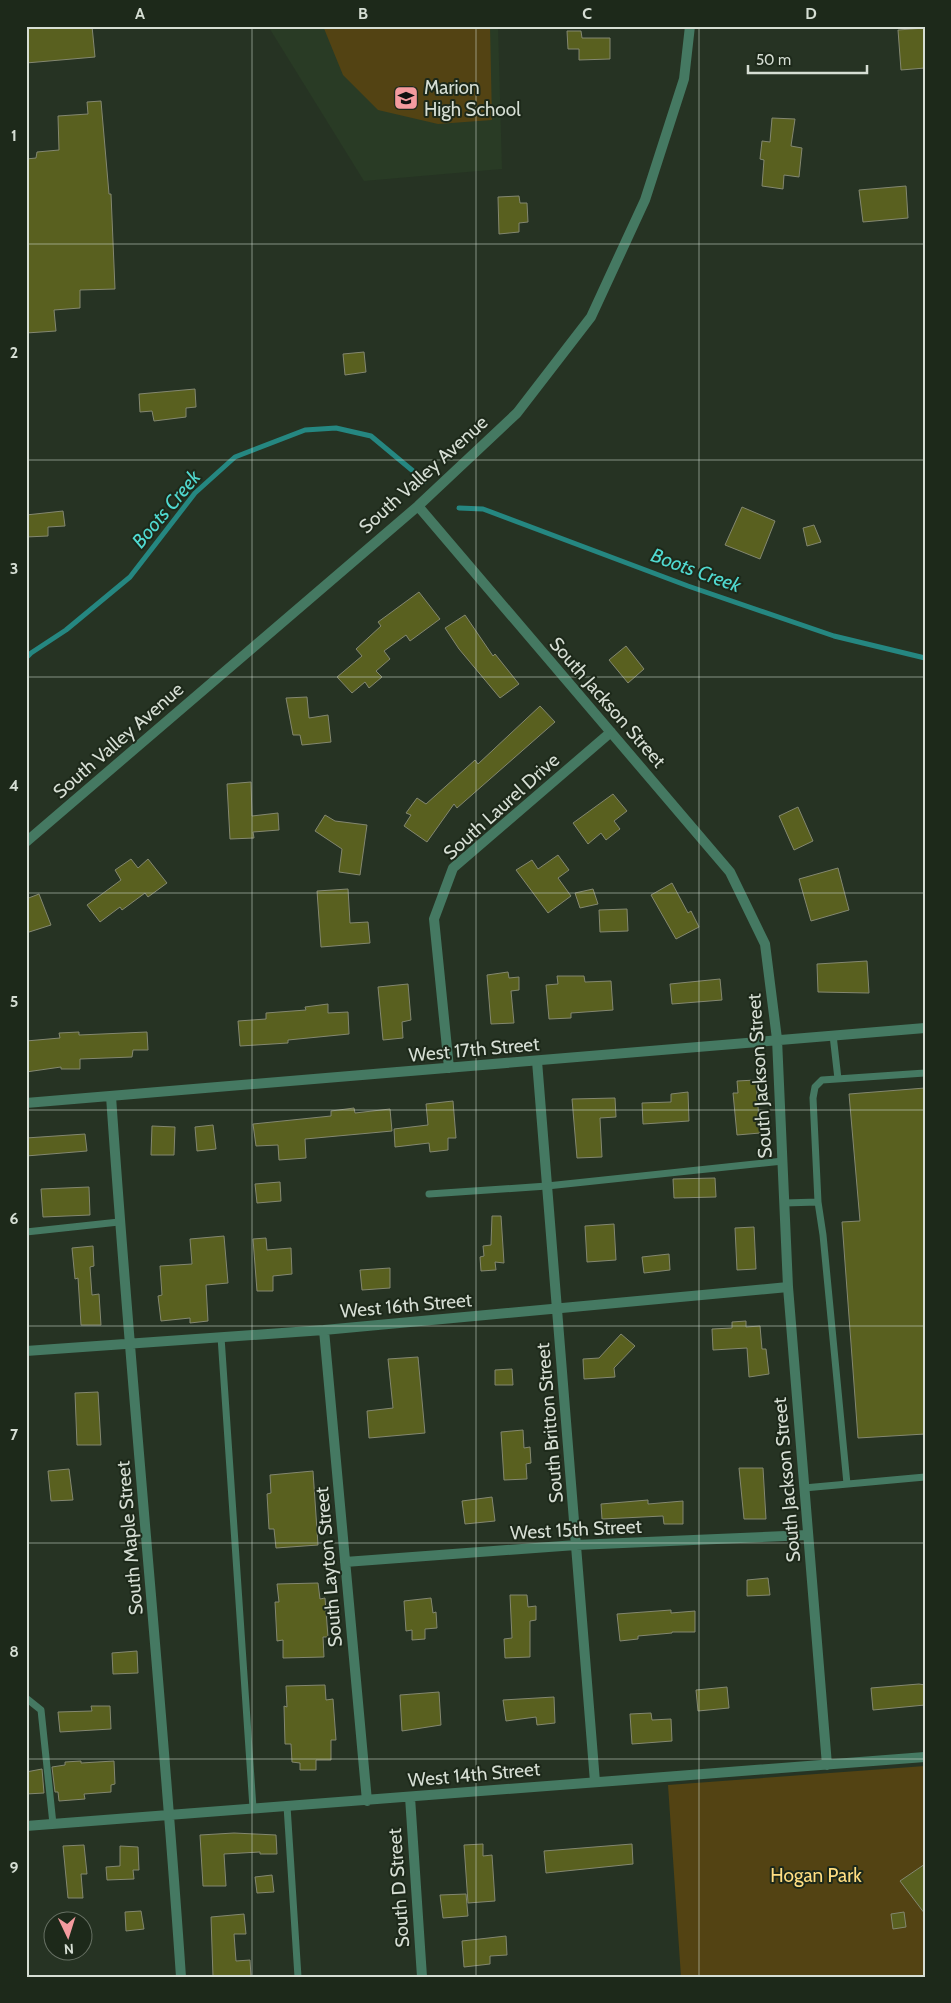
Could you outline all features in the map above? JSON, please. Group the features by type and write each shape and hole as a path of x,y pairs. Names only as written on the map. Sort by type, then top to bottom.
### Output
{"street":[{"name":"South Valley Avenue","path":"26,842 418,506 517,413 591,317 645,200 684,79 690,26"},
{"name":"South Jackson Street","path":"418,506 730,872 765,944 777,1039 788,1287 826,1765"},
{"name":"South Laurel Drive","path":"448,1068 434,919 454,868 611,732"},
{"name":"West 17th Street","path":"26,1103 925,1028"},
{"name":"South Britton Street","path":"537,1061 595,1782"},
{"name":"South Maple Street","path":"111,1096 129,1342 170,1814 181,1977"},
{"name":"West 16th Street","path":"26,1351 129,1342 324,1330 788,1287"},
{"name":"South Layton Street","path":"324,1330 367,1801"},
{"name":"West 15th Street","path":"345,1562 576,1546 808,1534"},
{"name":"West 14th Street","path":"26,1826 925,1757"},
{"name":"South D Street","path":"410,1797 422,1977"}],"lane":[{"path":"833,1035 838,1079"},
{"path":"847,1484 823,1235 818,1202 813,1098 815,1087 822,1080 925,1072"},
{"path":"429,1194 547,1186 782,1161"},
{"path":"784,1203 818,1202"},
{"path":"26,1232 120,1222"},
{"path":"221,1337 253,1808"},
{"path":"804,1488 925,1477"},
{"path":"26,1698 41,1710 53,1824"},
{"path":"286,1806 298,1977"}],"shaded area":[{"name":"Marion High School","path":"268,26 498,26 502,169 364,181"}],"green space":[{"path":"323,26 490,26 492,120 438,124 378,110 343,75"},
{"name":"Hogan Park","path":"925,1766 925,1977 681,1977 668,1785"}],"building":[{"path":"26,26 92,26 95,57 26,63"},
{"path":"925,28 925,68 901,70 898,30"},
{"path":"567,31 581,31 582,38 610,38 610,59 579,60 579,49 568,49"},
{"path":"101,101 109,194 111,194 115,289 80,290 80,308 54,310 56,331 26,333 26,159 36,158 37,152 59,150 58,116 88,114 87,102"},
{"path":"772,118 795,119 791,146 802,148 799,177 784,175 783,189 762,186 764,160 760,159 762,141 770,142"},
{"path":"906,186 908,218 863,222 859,190"},
{"path":"519,196 520,203 527,203 528,222 519,223 519,232 499,234 498,197"},
{"path":"364,352 366,372 345,375 343,354"},
{"path":"195,389 196,407 186,408 186,417 154,421 152,411 140,412 139,394"},
{"path":"742,507 775,521 760,559 725,545"},
{"path":"63,511 65,526 48,527 48,536 26,537 26,515"},
{"path":"814,525 821,542 807,546 803,528"},
{"path":"419,592 440,619 410,641 406,635 384,651 390,659 376,671 382,677 369,688 365,682 352,693 337,677 362,656 356,649 381,626 378,622"},
{"path":"465,615 493,656 495,654 519,684 500,698 459,649 445,628"},
{"path":"626,646 644,669 628,683 609,660"},
{"path":"307,697 309,718 328,715 331,742 302,745 300,735 293,735 286,698"},
{"path":"540,706 555,722 457,808 454,804 427,842 404,826 411,815 406,813 417,798 426,804 475,760 478,764"},
{"path":"251,782 252,816 278,813 279,830 253,832 254,838 230,839 227,784"},
{"path":"613,794 627,811 614,821 620,829 606,840 601,833 588,844 573,823"},
{"path":"798,807 813,841 794,850 779,816"},
{"path":"325,815 335,821 367,825 360,875 339,872 342,849 315,831"},
{"path":"558,855 569,870 558,878 571,896 548,913 516,870 532,860 538,869"},
{"path":"131,859 138,868 148,859 167,883 148,897 145,893 122,910 120,907 100,922 87,905 121,880 115,870"},
{"path":"838,868 849,910 811,921 799,879"},
{"path":"672,883 688,913 691,911 699,927 676,939 651,895"},
{"path":"348,889 350,923 368,922 370,943 321,947 317,891"},
{"path":"593,889 598,904 580,908 575,893"},
{"path":"39,894 51,925 26,933 26,899"},
{"path":"627,909 628,931 600,932 599,910"},
{"path":"867,961 869,993 818,992 817,964"},
{"path":"508,972 509,978 519,977 519,990 511,991 514,1023 491,1024 487,975"},
{"path":"557,976 584,976 585,982 611,981 613,1010 571,1013 571,1018 549,1019 546,985 558,984"},
{"path":"720,979 722,1000 672,1004 670,984"},
{"path":"408,984 411,1020 402,1022 403,1038 383,1040 378,987"},
{"path":"328,1004 328,1013 348,1012 349,1034 288,1040 288,1043 240,1046 238,1021 266,1019 266,1013 306,1010 305,1007"},
{"path":"79,1032 79,1035 147,1032 148,1050 133,1050 132,1057 80,1059 80,1069 61,1069 61,1067 26,1072 26,1041 60,1038 59,1033"},
{"path":"756,1080 760,1133 737,1135 733,1093 738,1093 737,1081"},
{"path":"925,1088 925,1434 858,1438 842,1222 860,1221 849,1094"},
{"path":"688,1092 689,1121 643,1124 642,1103 671,1102 671,1094"},
{"path":"615,1098 616,1117 600,1118 602,1157 577,1158 572,1099"},
{"path":"453,1101 456,1138 448,1138 448,1150 430,1152 429,1143 395,1147 394,1129 428,1125 426,1104"},
{"path":"354,1108 355,1113 390,1109 392,1131 305,1139 306,1158 279,1160 278,1145 256,1146 253,1124 331,1116 331,1111"},
{"path":"213,1125 216,1149 197,1151 195,1127"},
{"path":"152,1126 175,1127 174,1155 151,1155"},
{"path":"85,1134 87,1151 26,1156 26,1138"},
{"path":"715,1178 716,1197 674,1198 673,1179"},
{"path":"280,1182 281,1201 257,1203 255,1184"},
{"path":"89,1187 90,1215 43,1217 41,1189"},
{"path":"492,1216 501,1216 504,1263 495,1262 496,1270 481,1271 480,1257 484,1256 483,1246 491,1245"},
{"path":"614,1224 616,1260 587,1262 585,1226"},
{"path":"754,1227 756,1269 737,1270 735,1228"},
{"path":"224,1236 228,1283 206,1285 208,1321 190,1323 190,1318 161,1321 158,1296 162,1295 160,1266 192,1264 190,1239"},
{"path":"266,1238 267,1250 291,1248 292,1274 273,1276 273,1291 257,1291 253,1239"},
{"path":"93,1246 94,1266 90,1267 92,1295 99,1294 101,1325 81,1325 78,1278 75,1279 72,1248"},
{"path":"669,1254 670,1270 644,1273 642,1257"},
{"path":"390,1268 390,1288 362,1290 360,1270"},
{"path":"746,1321 746,1327 760,1326 762,1349 766,1349 769,1374 749,1377 747,1348 713,1350 712,1329 732,1328 732,1322"},
{"path":"621,1334 635,1346 614,1368 615,1377 584,1379 583,1359 599,1358"},
{"path":"418,1357 425,1433 369,1438 367,1411 393,1408 388,1359"},
{"path":"512,1369 513,1385 495,1385 495,1370"},
{"path":"98,1392 101,1445 77,1445 75,1393"},
{"path":"523,1430 524,1448 530,1447 531,1463 526,1464 527,1479 504,1480 501,1432"},
{"path":"739,1468 763,1468 766,1519 744,1519"},
{"path":"69,1469 73,1500 51,1501 48,1471"},
{"path":"313,1471 318,1545 276,1548 274,1529 269,1529 267,1494 271,1493 270,1475"},
{"path":"492,1497 495,1521 465,1524 462,1501"},
{"path":"648,1500 648,1504 683,1501 683,1524 664,1524 663,1516 602,1519 601,1504"},
{"path":"768,1578 770,1595 747,1596 747,1580"},
{"path":"318,1583 320,1599 325,1598 328,1637 323,1637 324,1657 283,1658 283,1640 277,1641 275,1602 279,1602 277,1584"},
{"path":"510,1595 527,1595 528,1607 536,1606 536,1620 530,1621 530,1657 505,1658 504,1639 512,1638"},
{"path":"431,1598 433,1613 436,1612 437,1628 425,1629 425,1639 412,1640 412,1630 406,1631 404,1601"},
{"path":"671,1610 671,1613 695,1611 695,1632 672,1632 638,1636 638,1639 620,1641 617,1614"},
{"path":"137,1651 138,1673 113,1674 112,1653"},
{"path":"325,1685 326,1700 333,1699 336,1740 331,1740 331,1760 316,1760 316,1770 300,1770 300,1763 292,1762 291,1744 285,1744 284,1706 287,1707 286,1686"},
{"path":"925,1685 925,1705 873,1710 871,1688"},
{"path":"727,1687 729,1708 698,1711 696,1690"},
{"path":"439,1692 441,1725 402,1731 400,1695"},
{"path":"554,1697 555,1723 537,1725 536,1717 506,1721 503,1700"},
{"path":"91,1706 110,1706 111,1729 60,1732 58,1712 92,1711"},
{"path":"651,1713 652,1720 671,1719 672,1741 632,1744 630,1714"},
{"path":"81,1761 81,1763 114,1761 115,1784 111,1785 111,1792 84,1794 85,1799 59,1801 58,1792 55,1792 52,1767 65,1765 65,1762"},
{"path":"42,1769 44,1793 26,1794 26,1772"},
{"path":"234,1833 276,1835 277,1854 260,1854 260,1852 224,1854 226,1886 203,1886 200,1835"},
{"path":"483,1844 483,1856 492,1855 495,1901 468,1903 464,1845"},
{"path":"632,1844 633,1864 546,1873 544,1851"},
{"path":"84,1845 87,1874 81,1874 83,1898 68,1898 63,1846"},
{"path":"120,1846 138,1847 139,1870 133,1870 134,1879 107,1880 106,1867 120,1866"},
{"path":"925,1864 925,1914 900,1881"},
{"path":"272,1875 274,1892 257,1893 255,1877"},
{"path":"466,1894 468,1916 443,1918 440,1895"},
{"path":"141,1911 144,1929 126,1931 125,1912"},
{"path":"904,1912 906,1927 893,1929 891,1914"},
{"path":"244,1914 246,1934 234,1934 236,1961 250,1960 251,1977 213,1977 211,1917"},
{"path":"506,1936 507,1955 490,1956 490,1964 464,1967 462,1941"}],"waterway":[{"name":"Boots Creek","path":"26,658 66,630 130,577 195,493 235,457 305,430 336,428 371,436 425,481"},
{"name":"Boots Creek","path":"459,508 483,509 688,586 834,636 925,658"}],"place":[{"name":"Marion High School","path":"406,98"}]}
